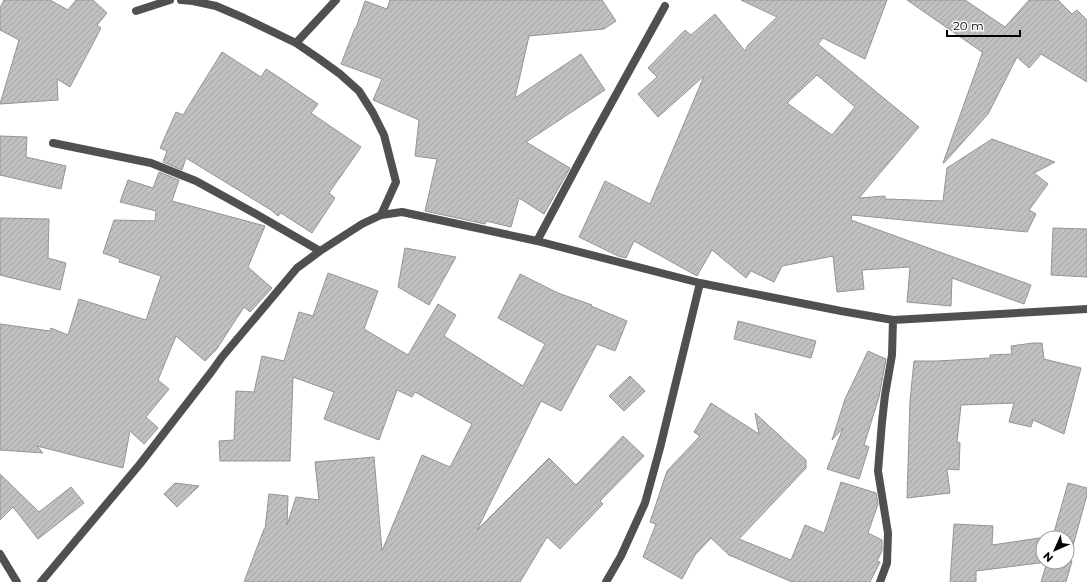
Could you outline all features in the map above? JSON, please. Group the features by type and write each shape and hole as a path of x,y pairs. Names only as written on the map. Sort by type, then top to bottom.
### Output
{"street":[{"path":"136,11 170,0"},
{"path":"182,0 216,6 296,44 340,74 359,91 373,113 384,135 396,182 381,215"},
{"path":"296,44 336,0"},
{"path":"537,241 665,6"},
{"path":"53,143 151,163 196,181 320,252"},
{"path":"41,582 140,464 222,357 297,268 362,224 381,215 402,212 537,241 700,282 841,311 893,320 1087,309"},
{"path":"606,582 621,556 645,503 660,448 700,282"},
{"path":"880,582 886,564 888,533 878,471 884,402 892,355 893,320"},
{"path":"0,554 17,582"}],"building":[{"path":"4,0 50,0 68,10 76,0 93,0 107,13 97,25 101,28 70,87 57,79 58,100 0,104 19,40 0,30 0,8"},
{"path":"390,0 602,0 616,21 604,29 529,36 515,98 581,54 605,90 526,142 570,168 544,214 519,198 511,227 486,221 485,224 425,211 437,159 415,156 419,120 373,100 382,79 341,64 356,28 365,1 387,9"},
{"path":"741,0 887,0 865,59 823,38 818,44 919,127 859,198 885,196 885,199 943,201 947,168 992,139 1055,162 1034,173 1048,184 1029,210 1036,214 1027,232 852,215 851,220 1031,285 1024,304 952,278 951,306 907,302 910,267 862,270 864,289 837,292 833,256 782,266 774,282 751,271 746,278 712,250 697,276 634,241 626,258 618,256 579,237 605,181 650,204 704,76 658,117 638,94 657,77 648,68 685,30 691,35 715,14 745,51 748,45 777,17","holes":["817,75 855,107 832,135 787,103"]},
{"path":"907,0 965,0 1005,27 1029,0 1058,0 1072,14 1077,10 1087,20 1087,82 1041,54 1029,68 1017,57 988,114 943,163 983,51 982,52"},
{"path":"222,52 261,77 266,69 280,78 318,104 311,113 361,147 329,193 335,198 312,233 281,213 278,216 271,210 186,158 182,170 163,162 167,151 160,148 176,112 183,115"},
{"path":"0,136 27,137 26,157 66,166 61,189 0,175"},
{"path":"159,172 179,180 172,201 265,226 248,267 272,288 250,312 244,307 216,350 205,361 176,336 158,380 169,389 146,417 158,428 144,444 130,431 123,468 37,446 43,453 0,450 0,324 50,331 51,328 68,335 79,299 146,320 161,276 119,262 120,259 103,253 114,220 155,221 156,211 120,202 128,180 153,188"},
{"path":"0,218 49,219 48,258 66,263 60,290 0,275"},
{"path":"1053,228 1087,229 1087,277 1051,275"},
{"path":"405,248 456,257 429,305 398,287"},
{"path":"328,273 378,291 364,329 408,355 438,304 456,315 444,336 523,386 545,344 498,318 520,274 558,293 592,305 591,306 627,321 615,351 597,344 561,411 541,401 477,530 549,458 576,485 623,436 644,456 600,501 603,504 560,549 547,537 520,582 244,582 265,529 269,494 288,496 287,525 296,497 319,500 315,462 374,457 382,551 422,455 450,467 472,424 415,392 412,397 397,390 379,440 324,419 334,392 293,377 290,461 220,461 219,441 234,440 236,391 254,392 262,356 284,361 299,312 313,316"},
{"path":"738,321 816,341 811,358 734,339"},
{"path":"1042,343 1044,359 1081,368 1064,434 1033,420 1031,427 1009,422 1014,403 961,405 957,442 960,443 959,470 947,469 950,493 907,498 910,401 914,361 990,358 990,355 1012,354 1011,346"},
{"path":"868,351 886,359 879,397 864,445 869,447 859,479 827,469 843,428 832,440 845,399"},
{"path":"630,376 645,391 624,411 609,396"},
{"path":"711,403 759,434 755,413 806,460 806,468 739,539 791,560 805,525 824,533 841,482 876,493 878,504 868,533 882,540 882,551 877,561 880,562 870,582 792,582 729,555 711,538 695,555 682,579 643,557 656,524 650,522 667,471 700,436 694,432"},
{"path":"0,474 39,512 71,487 84,503 38,539 13,507 0,520"},
{"path":"175,483 199,486 177,507 164,494"},
{"path":"1068,483 1087,488 1087,495 1075,538 1075,530 1055,530"},
{"path":"954,524 993,526 992,545 1035,539 1035,564 976,571 976,582 950,582"},
{"path":"1045,570 1069,570 1066,582 1041,582"}]}
